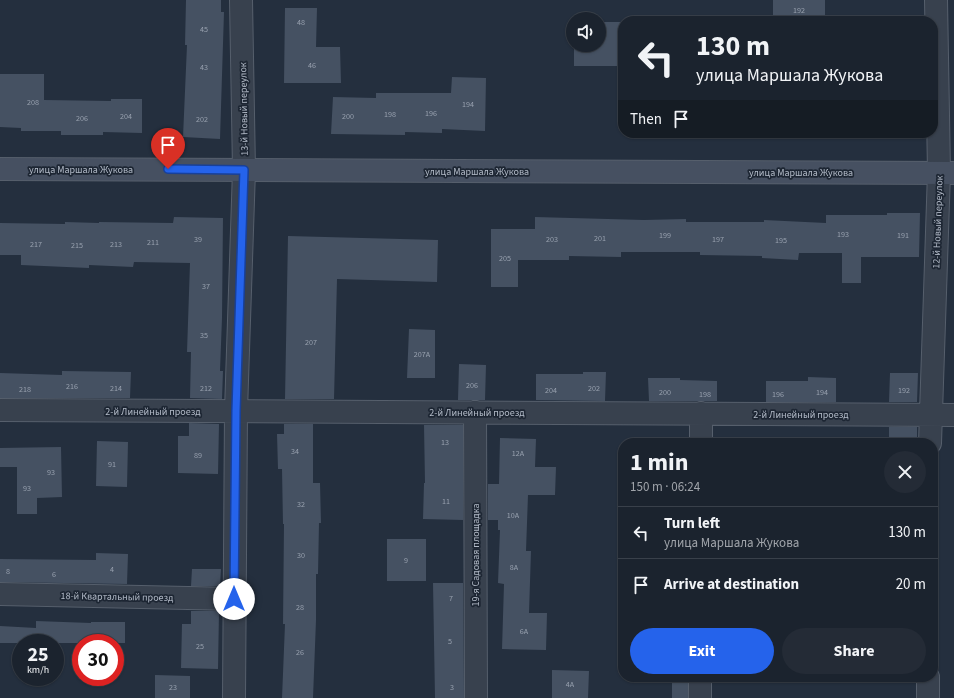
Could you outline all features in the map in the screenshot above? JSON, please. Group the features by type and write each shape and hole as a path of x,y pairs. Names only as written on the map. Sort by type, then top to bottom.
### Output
{"main road":[{"name":"улица Маршала Жукова","path":"0,169 946,172"}],"street":[{"name":"13-й Новый переулок","path":"234,698 236,411 244,170 241,0"},
{"name":"12-й Новый переулок","path":"936,0 937,16"},
{"name":"12-й Новый переулок","path":"930,438 930,414 946,172 938,34"},
{"name":"2-й Линейный проезд","path":"0,410 954,414"},
{"name":"19-я Садовая площадка","path":"475,412 476,698"},
{"path":"701,413 701,438"},
{"name":"18-й Квартальный проезд","path":"0,594 234,599"},
{"path":"700,682 700,698"},
{"path":"928,682 928,698"}],"building":[{"path":"186,0 221,0 221,12 224,12 220,139 183,137 187,45 185,45"},
{"path":"773,0 825,0 825,16 773,16"},
{"path":"285,8 317,8 316,47 340,47 341,83 284,83"},
{"path":"606,22 618,22 618,66 574,66 574,52 606,52"},
{"path":"0,74 44,74 44,100 111,101 111,99 142,99 142,133 103,132 103,135 61,135 61,131 21,131 21,128 0,127"},
{"path":"452,77 486,78 485,131 442,129 442,133 405,132 405,135 331,134 333,97 376,98 376,93 451,93"},
{"path":"887,213 920,213 919,257 861,257 861,283 842,283 842,253 799,253 798,260 762,258 762,256 700,255 700,252 621,252 621,257 569,256 569,260 518,260 518,287 491,287 491,229 535,229 535,217 644,220 686,219 686,222 764,222 764,220 826,223 826,215 887,215"},
{"path":"174,217 223,218 220,371 223,371 222,399 190,398 191,352 187,352 190,263 134,262 133,267 89,265 89,268 21,265 21,255 0,255 0,223 173,223"},
{"path":"288,236 438,240 437,282 337,279 334,399 285,399"},
{"path":"409,329 435,330 435,378 407,378"},
{"path":"459,364 486,365 485,400 458,400"},
{"path":"62,371 131,372 130,398 0,398 0,373 62,375"},
{"path":"583,372 606,372 605,401 536,400 536,374 583,374"},
{"path":"890,373 918,373 917,402 889,402"},
{"path":"808,377 836,378 836,402 766,402 766,381 808,381"},
{"path":"648,378 680,378 680,380 717,381 717,401 649,401"},
{"path":"189,423 219,424 218,474 178,473 178,436 189,436"},
{"path":"284,424 313,424 313,483 320,483 321,523 319,523 318,574 316,574 313,698 282,698 285,624 283,624 284,524 282,469 278,469 277,434 284,434"},
{"path":"424,425 463,425 463,520 423,519 425,483"},
{"path":"889,427 917,427 917,438 889,438"},
{"path":"500,438 536,439 535,467 556,467 555,495 528,495 526,551 531,551 529,613 547,613 546,650 502,649 504,584 498,583 500,530 498,530 498,520 488,520 488,484 499,484"},
{"path":"97,441 128,442 127,487 96,486"},
{"path":"61,447 62,497 37,498 37,514 17,514 17,467 0,467 0,448"},
{"path":"387,539 426,539 426,581 387,581"},
{"path":"96,553 128,554 127,584 0,582 0,559 96,560"},
{"path":"192,569 221,569 220,586 191,586"},
{"path":"433,583 463,583 464,698 435,698"},
{"path":"191,611 219,611 218,669 181,668 182,624 191,624"},
{"path":"36,621 91,623 125,622 125,643 124,634 72,634 72,643 64,643 64,634 12,634 12,643 0,643 0,626 36,628"},
{"path":"552,670 589,671 588,698 552,698"},
{"path":"155,675 190,676 190,698 155,698"},
{"path":"672,682 688,682 688,698 672,698"}],"route":[{"path":"168,169 244,170 236,411 234,599"}]}
